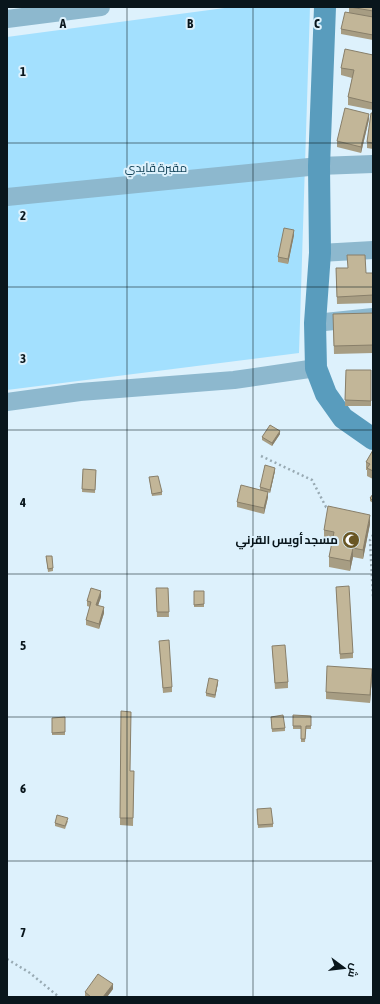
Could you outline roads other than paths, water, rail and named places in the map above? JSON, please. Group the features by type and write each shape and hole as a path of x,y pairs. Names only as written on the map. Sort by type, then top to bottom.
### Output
{"street":[{"path":"7,19 101,7"},
{"path":"325,7 319,166 320,253 315,323 316,368 326,394 343,418 373,439"},
{"path":"7,197 319,166 373,164"},
{"path":"320,253 373,250"},
{"path":"315,323 373,317"},
{"path":"7,402 80,392 234,380 316,368"}],"place":[{"name":"مسجد أويس القرني","path":"351,540"}],"park label":[{"name":"مقبرة قايدي","path":"156,168"}]}
